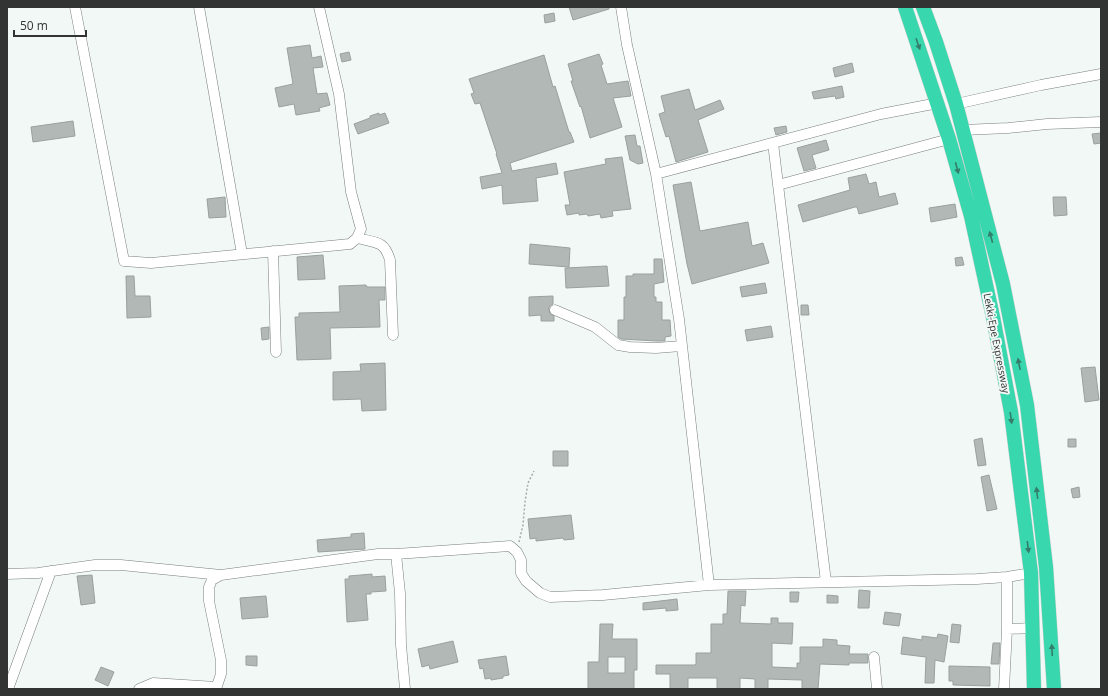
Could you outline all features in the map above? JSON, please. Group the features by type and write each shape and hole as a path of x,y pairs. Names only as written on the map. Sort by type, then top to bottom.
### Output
{"highway":[{"name":"Lekki-Epe Expressway","path":"905,7 938,103 971,216 995,324 1011,412 1031,573 1034,689"},
{"name":"Lekki-Epe Expressway","path":"923,7 936,42 963,130 1003,284 1027,405 1046,567 1054,689"}],"street":[{"path":"75,7 124,261 151,263 350,244 357,238 361,229 351,192 339,94 319,7"},
{"path":"199,7 242,254"},
{"path":"621,7 627,45 656,174 679,318 709,585"},
{"path":"956,104 1041,85 1101,74"},
{"path":"656,174 881,114 938,103"},
{"path":"963,130 1101,122"},
{"path":"778,185 949,139"},
{"path":"773,143 826,582"},
{"path":"357,238 382,244 387,250 390,260 393,335"},
{"path":"273,252 276,352"},
{"path":"555,310 595,327 618,345 643,348 681,346"},
{"path":"7,574 51,571 95,565 121,565 221,575 378,554 510,546 517,552 521,560 521,573 526,581 540,593 550,597 603,595 709,585 976,580 1031,573"},
{"path":"396,554 400,593 401,645 405,689"},
{"path":"8,689 51,571"},
{"path":"139,689 153,683 216,688 221,674 221,660 209,601 209,587 212,580 221,575"},
{"path":"1004,689 1007,629 1007,577"},
{"path":"1007,629 1032,628"},
{"path":"874,657 877,689"}],"path":[{"path":"517,552 523,525 528,483 534,471"}],"building":[{"path":"569,7 609,7 609,9 573,20"},
{"path":"554,13 555,21 545,23 544,15"},
{"path":"310,45 312,58 321,56 323,67 313,68 317,94 327,93 330,105 319,108 320,111 296,115 294,104 279,107 275,88 293,84 287,48"},
{"path":"349,52 351,60 342,62 340,54"},
{"path":"599,54 603,64 601,65 607,84 628,81 631,96 613,98 622,127 590,138 581,106 580,107 571,81 573,81 568,64"},
{"path":"544,55 553,87 555,86 569,132 574,142 510,163 512,171 556,163 558,174 536,178 538,201 503,204 502,185 482,189 480,177 502,173 480,103 475,104 471,94 474,93 469,79"},
{"path":"852,63 854,72 835,77 833,68"},
{"path":"842,86 844,97 836,99 835,96 814,99 812,92"},
{"path":"689,89 695,110 720,100 724,109 698,120 708,152 676,162 669,136 666,137 659,114 665,112 661,96"},
{"path":"379,113 379,115 385,113 389,123 358,134 354,124"},
{"path":"73,121 75,136 33,142 31,127"},
{"path":"786,126 787,132 776,135 774,128"},
{"path":"1101,133 1101,143 1094,144 1092,134"},
{"path":"635,135 637,146 640,146 643,163 638,164 630,160 625,136"},
{"path":"826,140 829,150 812,155 816,168 804,171 797,148"},
{"path":"622,157 631,209 612,211 613,216 601,218 600,214 588,216 587,214 579,215 579,213 567,215 565,205 570,205 564,172 606,164 605,159"},
{"path":"866,174 869,184 876,182 879,197 895,193 898,204 859,214 857,207 855,207 803,222 798,205 850,190 848,178"},
{"path":"691,182 700,231 748,222 752,246 763,243 769,263 692,284 673,185"},
{"path":"225,197 226,217 209,218 207,199"},
{"path":"1053,197 1066,197 1067,215 1054,216"},
{"path":"955,204 957,217 931,222 929,208"},
{"path":"530,244 570,248 569,267 529,264"},
{"path":"323,255 325,279 298,280 297,257"},
{"path":"962,257 964,265 956,266 955,258"},
{"path":"654,259 662,259 664,282 654,284 654,297 656,297 656,302 662,302 662,320 670,320 671,336 665,337 665,341 621,339 618,337 618,320 624,320 626,276 633,276 633,274 654,274"},
{"path":"607,266 609,286 566,288 565,268"},
{"path":"126,276 134,276 135,296 150,296 151,317 127,318"},
{"path":"765,283 767,293 742,297 740,287"},
{"path":"366,285 367,287 385,287 385,300 379,300 380,327 330,328 331,359 297,360 295,317 299,317 299,313 340,312 339,286"},
{"path":"553,296 553,304 549,307 549,310 550,314 554,316 554,321 541,321 541,315 529,316 529,297"},
{"path":"801,305 808,305 809,315 801,315"},
{"path":"771,326 773,337 747,341 745,330"},
{"path":"269,327 269,339 262,340 261,328"},
{"path":"385,363 386,410 362,411 361,399 333,400 333,372 361,371 360,364"},
{"path":"1095,367 1099,400 1085,402 1081,368"},
{"path":"982,438 986,465 978,466 974,440"},
{"path":"1068,439 1076,439 1076,447 1068,447"},
{"path":"553,451 568,451 568,466 553,466"},
{"path":"989,475 997,509 987,511 981,477"},
{"path":"1079,487 1080,497 1073,498 1071,489"},
{"path":"571,515 574,539 564,540 563,538 536,541 536,538 530,539 528,519"},
{"path":"364,533 365,549 318,552 317,540 351,537 351,534"},
{"path":"372,574 372,577 385,576 386,591 371,592 371,594 366,594 368,620 347,622 345,579 349,579 349,576"},
{"path":"92,575 95,603 81,605 77,576"},
{"path":"859,590 870,591 869,608 858,608"},
{"path":"728,591 746,591 745,606 741,605 740,623 771,624 771,618 778,618 778,623 793,623 792,644 772,643 772,667 797,668 797,663 800,663 800,647 823,647 823,639 837,640 837,645 850,646 849,654 868,654 868,663 849,663 849,665 820,664 818,689 802,689 802,680 768,679 768,689 755,689 755,679 740,678 740,689 717,689 717,678 688,678 688,689 670,689 670,674 656,674 656,665 695,665 696,653 711,653 711,624 723,624 723,614 727,614"},
{"path":"790,592 799,592 798,602 790,602"},
{"path":"827,595 838,596 838,603 827,603"},
{"path":"266,596 268,617 242,619 240,598"},
{"path":"677,599 678,610 666,611 666,608 643,610 643,603"},
{"path":"885,612 901,614 899,626 883,624"},
{"path":"600,624 613,624 612,639 637,639 637,670 634,670 634,689 588,689 588,662 599,662","holes":["608,657 625,657 625,673 608,673"]},
{"path":"952,624 961,625 959,643 950,642"},
{"path":"938,634 948,636 944,662 935,660 934,683 925,683 926,657 901,654 903,637 922,640 922,636 937,638"},
{"path":"453,641 458,662 430,669 429,665 422,667 418,649"},
{"path":"993,643 1000,643 999,664 991,664"},
{"path":"246,656 257,656 257,666 246,665"},
{"path":"506,656 509,675 503,676 503,678 491,680 491,678 485,679 483,668 480,669 478,660"},
{"path":"949,666 990,667 990,686 953,685 953,681 949,681"},
{"path":"101,667 114,672 108,686 95,680"}]}
